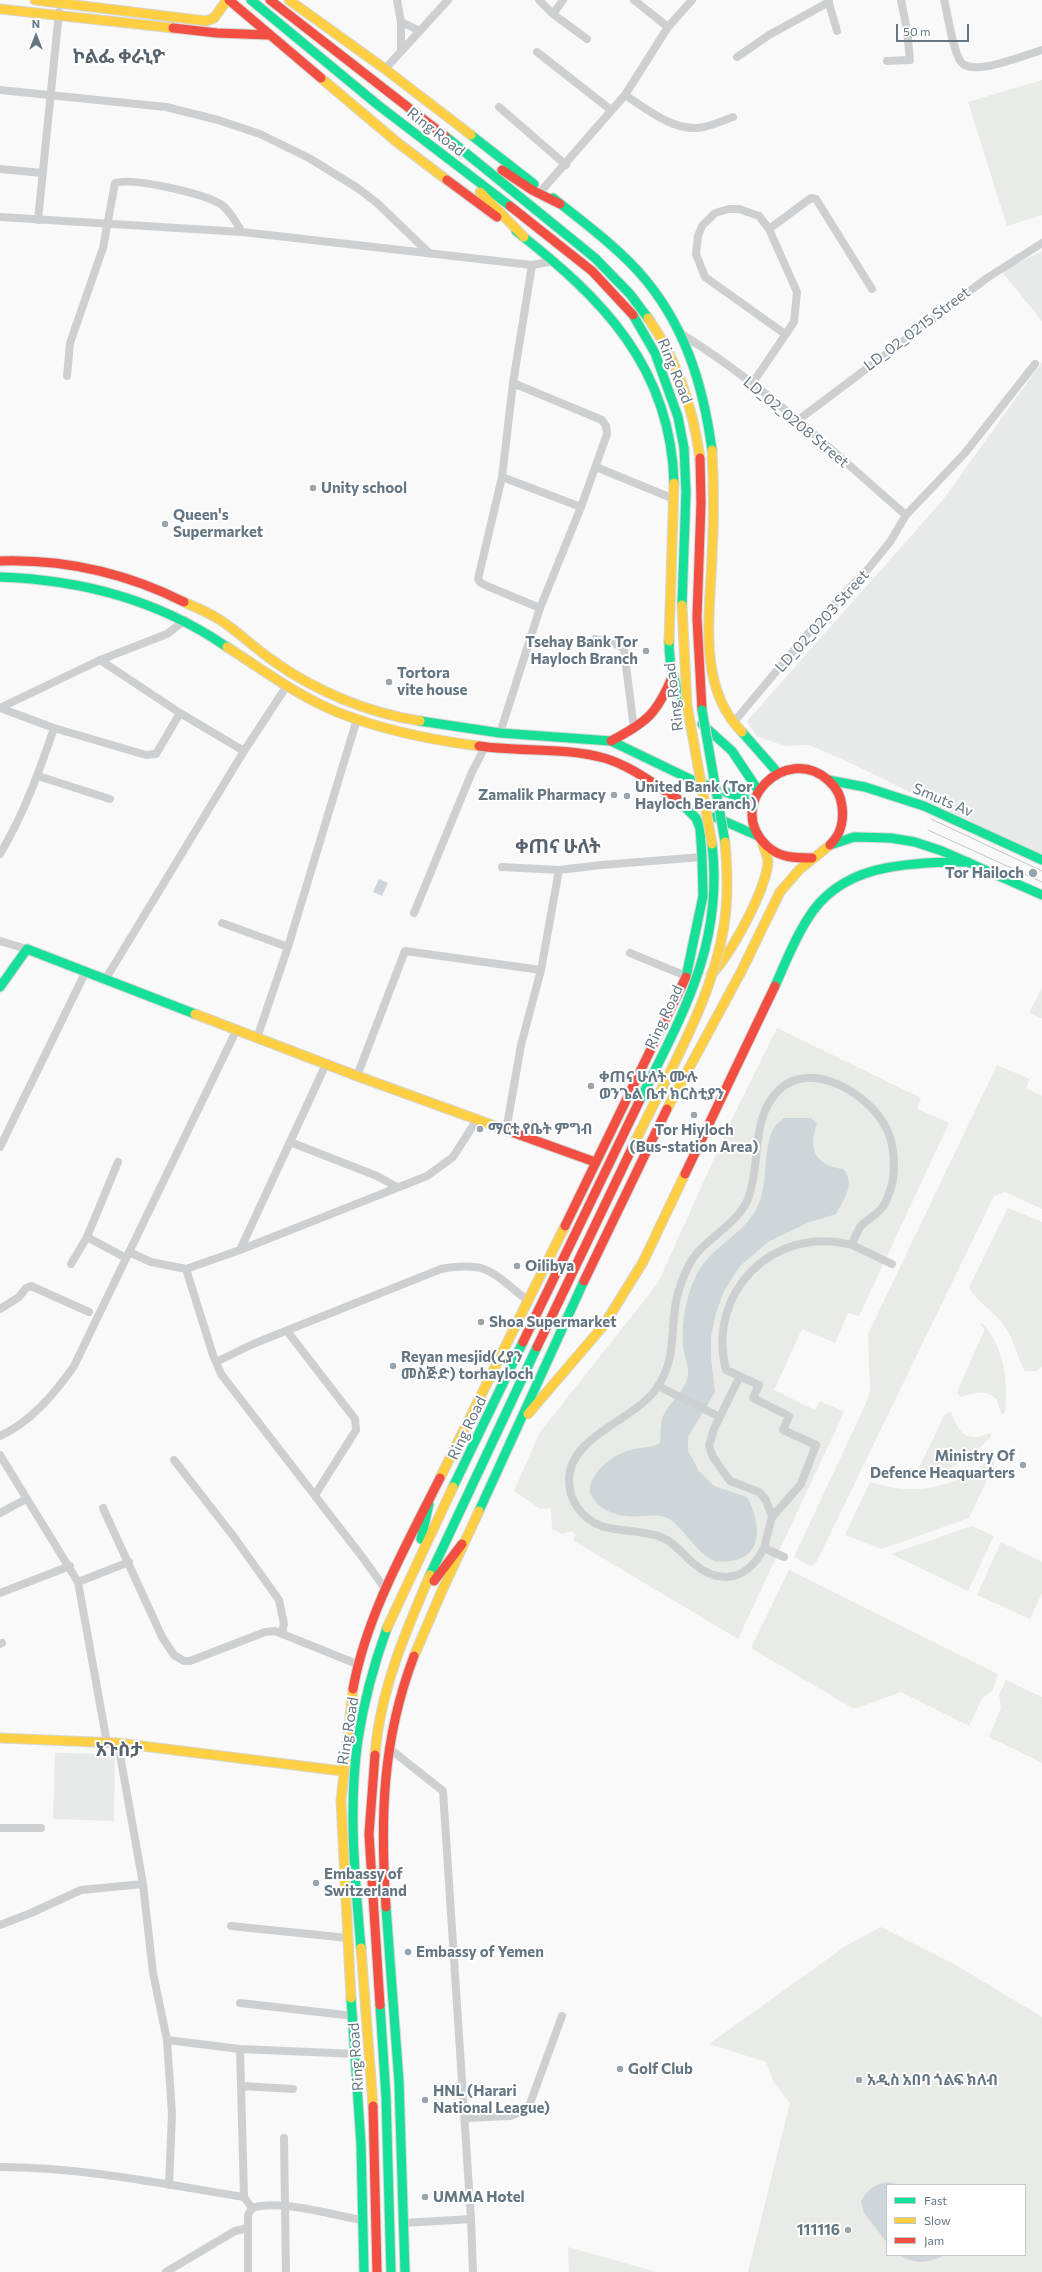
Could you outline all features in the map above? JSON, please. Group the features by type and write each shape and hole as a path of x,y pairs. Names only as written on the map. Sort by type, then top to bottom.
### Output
{"main road":[{"path":"35,0 206,21 214,18 228,0 398,143 524,236 593,296 630,342 643,364 669,431 674,499 669,629 670,658 676,690 681,700 697,720 732,751 758,790"},
{"name":"Ring Road","path":"251,0 450,161 508,204 592,271 629,309 655,352 678,417 684,448 686,520 682,568 684,675 691,724 711,833 714,871 712,921 700,970 680,1018 392,1614 380,1648 363,1710 356,1758 354,1796 357,1880 372,2084 377,2272"},
{"name":"Ring Road","path":"270,0 456,143 586,249 625,288 652,323 669,352 692,414 698,446 701,491 695,636 702,710 727,849 728,886 723,932 712,972 693,1021 443,1546 397,1653 387,1688 376,1741 369,1834 372,1908 386,2097 391,2272"},
{"path":"289,0 385,69 606,240 648,282 666,307 683,335 698,377 711,432 714,508 708,619 715,684 724,708 733,723 755,745 778,773"},
{"path":"0,8 59,16 218,33 268,35"},
{"path":"456,143 481,156 532,190 560,204"},
{"path":"450,161 524,236"},
{"path":"0,561 31,560 81,567 150,585 217,618 273,661 324,690 369,709 397,717 436,724 500,732 611,741 692,780 754,802"},
{"path":"0,578 56,580 111,591 184,620 286,687 316,703 357,719 433,739 485,747 586,754 619,763 675,797 758,836"},
{"path":"611,741 634,729 658,709 672,675"},
{"path":"433,739 436,724"},
{"path":"405,2272 395,2019 382,1836 382,1802 390,1749 404,1685 462,1544 522,1422 614,1217 683,1076 749,957 779,893 795,871 812,858 824,852 833,844 840,832 843,811 837,791 828,780 817,773 804,769 791,769 778,773 767,780 758,790 752,814 758,836 763,845 768,861 763,882 738,939 723,962 700,987 670,1010"},
{"name":"Smuts Av","path":"828,780 865,787 924,806 1042,860"},
{"path":"364,2272 357,2054 344,1883 342,1774 349,1709 357,1664 369,1629 406,1546 429,1504 686,976 703,896 702,857 700,828 696,818 675,797"},
{"path":"833,844 854,837 896,838 942,851 1042,895"},
{"path":"763,845 774,853 786,858 799,860 812,858"},
{"path":"522,1422 604,1325 643,1262 807,919 818,903 831,890 873,869 904,863 968,862"},
{"path":"0,988 27,949 476,1121 595,1162"},
{"path":"416,1562 429,1504"},
{"path":"422,1596 462,1544"},
{"path":"0,1738 107,1743 342,1774"},
{"path":"0,1746 119,1749 342,1774"}],"street":[{"path":"397,0 401,22 401,51"},
{"path":"385,69 448,0"},
{"path":"539,0 553,14 587,39"},
{"path":"553,14 563,0"},
{"path":"634,0 668,27"},
{"path":"542,190 566,165 625,95 668,27 692,0"},
{"path":"887,61 910,60 907,30 901,0"},
{"path":"944,0 956,51 962,64 971,68 982,68 1042,50"},
{"path":"737,57 769,35 829,1 837,31"},
{"path":"38,220 52,95 59,3"},
{"path":"401,22 420,31"},
{"path":"537,52 611,110"},
{"path":"0,90 166,107 218,120 260,134 309,158 356,187 376,202 429,253"},
{"path":"625,95 677,126 690,129 704,127 733,117"},
{"path":"500,106 566,165"},
{"path":"0,169 43,173"},
{"path":"67,376 70,343 103,248 115,183 139,181 201,196 222,205 242,232"},
{"path":"768,229 811,198 816,199 872,289"},
{"path":"752,384 794,322 797,292 768,229 759,216 750,211 728,209 715,213 702,226 698,236 696,254 705,277 785,334"},
{"path":"0,217 108,225 242,232 532,265 554,261"},
{"name":"LD_02_0215 Street","path":"797,421 987,278 1042,243"},
{"path":"532,265 513,383 502,477 478,579 481,583 487,586 540,608"},
{"name":"LD_02_0208 Street","path":"683,335 713,354 752,384 906,515"},
{"name":"LD_02_0203 Street","path":"733,723 821,618 868,569 890,542 906,515 965,453 1035,364"},
{"path":"500,732 540,608 581,508 607,434 606,426 602,420 513,383"},
{"path":"596,467 674,499"},
{"path":"502,477 581,508"},
{"path":"0,708 100,660 167,634 184,620"},
{"path":"595,639 619,645 624,650 634,729"},
{"path":"100,660 180,713 244,751"},
{"path":"105,980 244,751 286,687"},
{"path":"0,708 54,728 146,755 156,754 180,713"},
{"path":"257,1038 288,947 357,719"},
{"path":"0,854 16,827 38,776 54,728"},
{"path":"414,913 472,772 485,747"},
{"path":"38,776 110,800"},
{"path":"502,867 559,870 702,857"},
{"path":"506,1131 521,1045 541,970 559,870"},
{"path":"222,923 288,947"},
{"path":"0,940 27,949"},
{"path":"357,1076 405,951 541,970"},
{"path":"630,953 686,976"},
{"path":"0,1147 86,971"},
{"path":"0,1436 28,1419 64,1381 74,1366 236,1030"},
{"path":"240,1250 326,1064"},
{"path":"852,1245 861,1225 882,1209 892,1183 894,1161 888,1131 865,1100 860,1096 837,1083 813,1078 800,1078 781,1087 765,1106 748,1198 738,1217 702,1247 688,1266 678,1293 670,1364 658,1386 641,1405 589,1441 577,1455 569,1478 572,1500 586,1518 599,1526 665,1538 694,1564 714,1576 730,1577 748,1570 756,1562 764,1548 772,1517 800,1484 816,1445 783,1430 789,1416 753,1398 759,1385 726,1370 722,1353 722,1335 726,1311 736,1289 750,1272 766,1259 786,1248 811,1242 834,1240 852,1245 892,1264"},
{"path":"87,1237 127,1255 151,1262 186,1269 240,1250 427,1176 453,1157 476,1121"},
{"path":"290,1142 377,1176 397,1187"},
{"path":"71,1264 87,1237 118,1162"},
{"path":"216,1362 253,1344 441,1269 464,1265 477,1265 490,1271 527,1300"},
{"path":"186,1269 221,1374 386,1590"},
{"path":"0,1309 20,1297 26,1288 31,1286 89,1312"},
{"path":"287,1331 355,1419 357,1425 356,1430 315,1496"},
{"path":"740,1376 720,1417 709,1446 713,1457 730,1480 759,1492 766,1500 772,1517"},
{"path":"658,1386 720,1417"},
{"path":"0,1455 26,1499 70,1566 78,1582 107,1743"},
{"path":"174,1460 279,1600 284,1624 282,1632"},
{"path":"0,1513 26,1499"},
{"path":"103,1508 162,1637 174,1655 184,1661 190,1661 265,1632 282,1632 357,1664"},
{"path":"764,1548 784,1557"},
{"path":"78,1582 129,1562"},
{"path":"0,1593 70,1566"},
{"path":"119,1749 143,1884 153,1973 167,2040 172,2114 170,2185"},
{"path":"390,1749 443,1791 465,2118 473,2272"},
{"path":"0,1828 41,1828"},
{"path":"0,1925 32,1914 81,1890 143,1884"},
{"path":"231,1926 348,1938"},
{"path":"240,2003 354,2016"},
{"path":"465,2118 510,2116 528,2109 562,2016"},
{"path":"167,2040 240,2049 357,2054"},
{"path":"240,2049 244,2197 252,2208"},
{"path":"241,2086 293,2089"},
{"path":"284,2138 286,2272"},
{"path":"0,2167 72,2171 244,2197"},
{"path":"248,2272 248,2215 252,2208 260,2205 284,2206 362,2220"},
{"path":"404,2223 471,2220"},
{"path":"166,2272 235,2231 248,2228"}],"shaded area":[{"path":"1042,80 1042,215 1007,226 968,102"},
{"path":"1042,251 1042,321 1001,271"},
{"path":"1042,362 1042,856 844,760 809,745 785,746 756,736 747,721 942,501"},
{"path":"379,879 388,883 382,896 373,892"},
{"path":"1042,988 1042,1018 1041,1018 1029,1013"},
{"path":"777,1028 921,1098 917,1109 949,1123 859,1316 848,1313 835,1343 802,1329 774,1390 815,1410 820,1401 844,1412 738,1639 574,1541 574,1537 576,1536 572,1531 562,1534 552,1529 551,1508 541,1509 514,1491 540,1432 658,1283 731,1121"},
{"path":"997,1065 1030,1079 1026,1088 1042,1096 1042,1209 1005,1192 994,1196 817,1561 811,1566 794,1557 867,1401 870,1390 868,1334"},
{"path":"784,1118 811,1118 817,1124 813,1141 816,1155 826,1164 843,1169 847,1174 849,1186 836,1214 807,1223 768,1242 740,1266 724,1291 716,1313 711,1336 711,1358 715,1392 688,1437 688,1451 699,1471 714,1486 747,1497 754,1514 757,1533 756,1542 752,1550 746,1556 736,1560 717,1562 701,1552 672,1521 660,1516 625,1516 610,1512 595,1501 590,1492 590,1488 591,1483 599,1469 609,1460 626,1451 653,1446 660,1443 663,1417 687,1380 688,1368 683,1346 683,1326 686,1305 692,1285 701,1267 708,1258 749,1220 755,1211 760,1200 764,1183 770,1137 774,1128"},
{"path":"1008,1208 1042,1222 1042,1367 1036,1371 1025,1371 1006,1328 970,1290 970,1285"},
{"path":"982,1323 996,1343 1003,1365 1006,1400 1005,1412 1002,1414 996,1399 988,1394 969,1394 960,1397 957,1392 985,1329 980,1326"},
{"path":"951,1412 957,1425 963,1433 971,1437 978,1437 991,1433 991,1437 973,1453 954,1466 932,1475 909,1477 909,1474 915,1476 945,1414"},
{"path":"987,1460 995,1463 969,1518 882,1549 845,1535 870,1482 904,1489 937,1486 971,1474"},
{"path":"972,1526 994,1536 968,1591 891,1554"},
{"path":"1001,1542 1042,1562 1042,1593 1030,1619 977,1595"},
{"path":"789,1570 998,1674 993,1690 982,1699 969,1726 901,1692 854,1709 751,1648"},
{"path":"1006,1680 1042,1697 1042,1763 989,1737 1001,1708 999,1694"},
{"path":"55,1753 115,1754 114,1821 53,1819"},
{"name":"አዲስ አበባ ጎልፍ ክለብ","path":"881,1927 954,1964 1042,2017 1042,2272 748,2272 790,2103 774,2083 766,2062 709,2044 847,1945"},
{"path":"888,2182 896,2184 886,2184 886,2242 863,2211 861,2201 866,2193 879,2184"},
{"path":"568,2247 657,2272 569,2272"},
{"path":"902,2256 943,2256 934,2260 923,2262 912,2261"}],"tram line":[{"path":"931,819 1042,871"},
{"path":"928,830 1042,882"}],"traffic: fast":[{"path":"251,0 378,105 510,206"},
{"path":"471,135 534,184"},
{"path":"445,136 595,258 630,294 648,318"},
{"path":"553,198 618,251 638,271 668,311 689,354 697,377 712,450"},
{"path":"516,231 577,282 603,310 626,339 645,370 660,404 670,442 674,483"},
{"path":"633,315 655,353 678,417 684,448"},
{"path":"682,605 686,492 684,448"},
{"path":"0,577 61,583 90,588 119,596 147,605 174,617 227,647"},
{"path":"669,641 673,676 679,693 688,709"},
{"path":"702,710 725,842"},
{"path":"420,721 500,733 611,741 692,780 753,802"},
{"path":"702,724 732,751 758,790"},
{"path":"742,732 778,773"},
{"path":"828,780 865,787 924,806 1042,860"},
{"path":"675,797 696,818 700,828 702,857 703,896 686,977"},
{"path":"715,817 758,836"},
{"path":"833,844 854,837 891,838 915,842 942,851 1042,895"},
{"path":"639,1102 684,1009 706,947 712,915 714,881 712,844"},
{"path":"775,986 794,944 807,920 821,901 838,887 857,876 900,865 968,862"},
{"path":"0,987 27,949 195,1014"},
{"path":"479,1511 584,1281"},
{"path":"453,1487 523,1342"},
{"path":"430,1575 537,1347"},
{"path":"421,1539 429,1504"},
{"path":"361,1948 353,1817 355,1765 360,1725 366,1697 387,1628"},
{"path":"386,1907 399,2082 405,2272"},
{"path":"351,1998 361,2144 364,2272"},
{"path":"380,2005 386,2097 391,2272"}],"traffic: slow":[{"path":"35,0 206,21 214,18 227,0"},
{"path":"289,0 385,69 471,135"},
{"path":"0,9 173,28"},
{"path":"321,78 398,143 447,180"},
{"path":"480,192 524,237"},
{"path":"648,318 667,350 682,385 693,421 700,458"},
{"path":"712,450 713,544 709,649 712,672 718,694 728,714 742,732"},
{"path":"669,641 674,483"},
{"path":"184,602 217,618 272,660 324,691 381,712 420,721"},
{"path":"682,605 687,705 712,844"},
{"path":"227,647 308,698 337,712 371,724 407,734 479,746"},
{"path":"634,1144 677,1059 703,1000 714,970 726,909 727,875 725,842"},
{"path":"711,975 737,938 754,906 768,863 763,845"},
{"path":"667,1109 741,972 780,892 799,870 830,845"},
{"path":"195,1014 357,1076 506,1130"},
{"path":"528,1414 604,1325 643,1262 685,1174"},
{"path":"440,1478 565,1226"},
{"path":"387,1628 453,1487"},
{"path":"414,1656 479,1511"},
{"path":"375,1755 382,1708 388,1685 403,1641 430,1575"},
{"path":"351,1998 341,1801 353,1689"},
{"path":"0,1738 118,1743 342,1771"},
{"path":"361,1948 373,2106"}],"traffic: jam":[{"path":"229,0 321,78"},
{"path":"270,0 445,136"},
{"path":"173,28 217,33 269,35"},
{"path":"502,170 532,190 560,204"},
{"path":"447,180 497,217"},
{"path":"510,206 592,271 633,315"},
{"path":"700,458 701,503 697,618 702,710"},
{"path":"0,561 48,562 95,570 140,583 184,602"},
{"path":"611,741 634,728 650,716 662,699 673,675"},
{"path":"479,746 573,752 604,758 634,771 681,801"},
{"path":"812,858 794,857 777,853 767,846 755,830 752,813 756,797 765,783 779,774 795,769 812,770 828,780 839,795 843,812 841,827 837,837 830,845"},
{"path":"565,1226 686,977"},
{"path":"685,1174 775,986"},
{"path":"523,1342 639,1102"},
{"path":"584,1281 667,1109"},
{"path":"506,1130 595,1162"},
{"path":"537,1347 634,1144"},
{"path":"353,1689 367,1635 389,1581 440,1478"},
{"path":"434,1581 462,1544"},
{"path":"386,1907 383,1842 389,1749 403,1687 414,1656"},
{"path":"375,1755 369,1834 380,2005"},
{"path":"373,2106 377,2272"}],"place":[{"name":"Unity school","path":"313,488"},
{"name":"Queen's Supermarket","path":"165,524"},
{"name":"Tsehay Bank Tor Hayloch Branch","path":"646,651"},
{"name":"Tortora vite house","path":"389,682"},
{"name":"Zamalik Pharmacy","path":"614,795"},
{"name":"United Bank (Tor Hayloch Beranch)","path":"627,796"},
{"name":"Tor Hailoch","path":"1033,873"},
{"name":"ቀጠና ሁለት ሙሉ ወንጌል ቤተ ክርስቲያን","path":"591,1086"},
{"name":"Tor Hiyloch (Bus-station Area)","path":"694,1115"},
{"name":"ማርቲ የቤት ምግብ","path":"480,1129"},
{"name":"Oilibya","path":"517,1266"},
{"name":"Shoa Supermarket","path":"481,1322"},
{"name":"Reyan mesjid(ረያን መስጅድ) torhayloch","path":"393,1366"},
{"name":"Ministry Of Defence Heaquarters","path":"1023,1465"},
{"name":"Embassy of Switzerland","path":"316,1883"},
{"name":"Embassy of Yemen","path":"408,1952"},
{"name":"Golf Club","path":"620,2069"},
{"name":"አዲስ አበባ ጎልፍ ክለብ","path":"859,2080"},
{"name":"HNL (Harari National League)","path":"425,2100"},
{"name":"UMMA Hotel","path":"425,2197"},
{"name":"111116","path":"848,2230"}],"district":[{"name":"ኮልፌ ቀራኒዮ","path":"119,57"},
{"name":"ቀጠና ሁለት","path":"558,847"},
{"name":"አጉስታ","path":"119,1750"}]}
